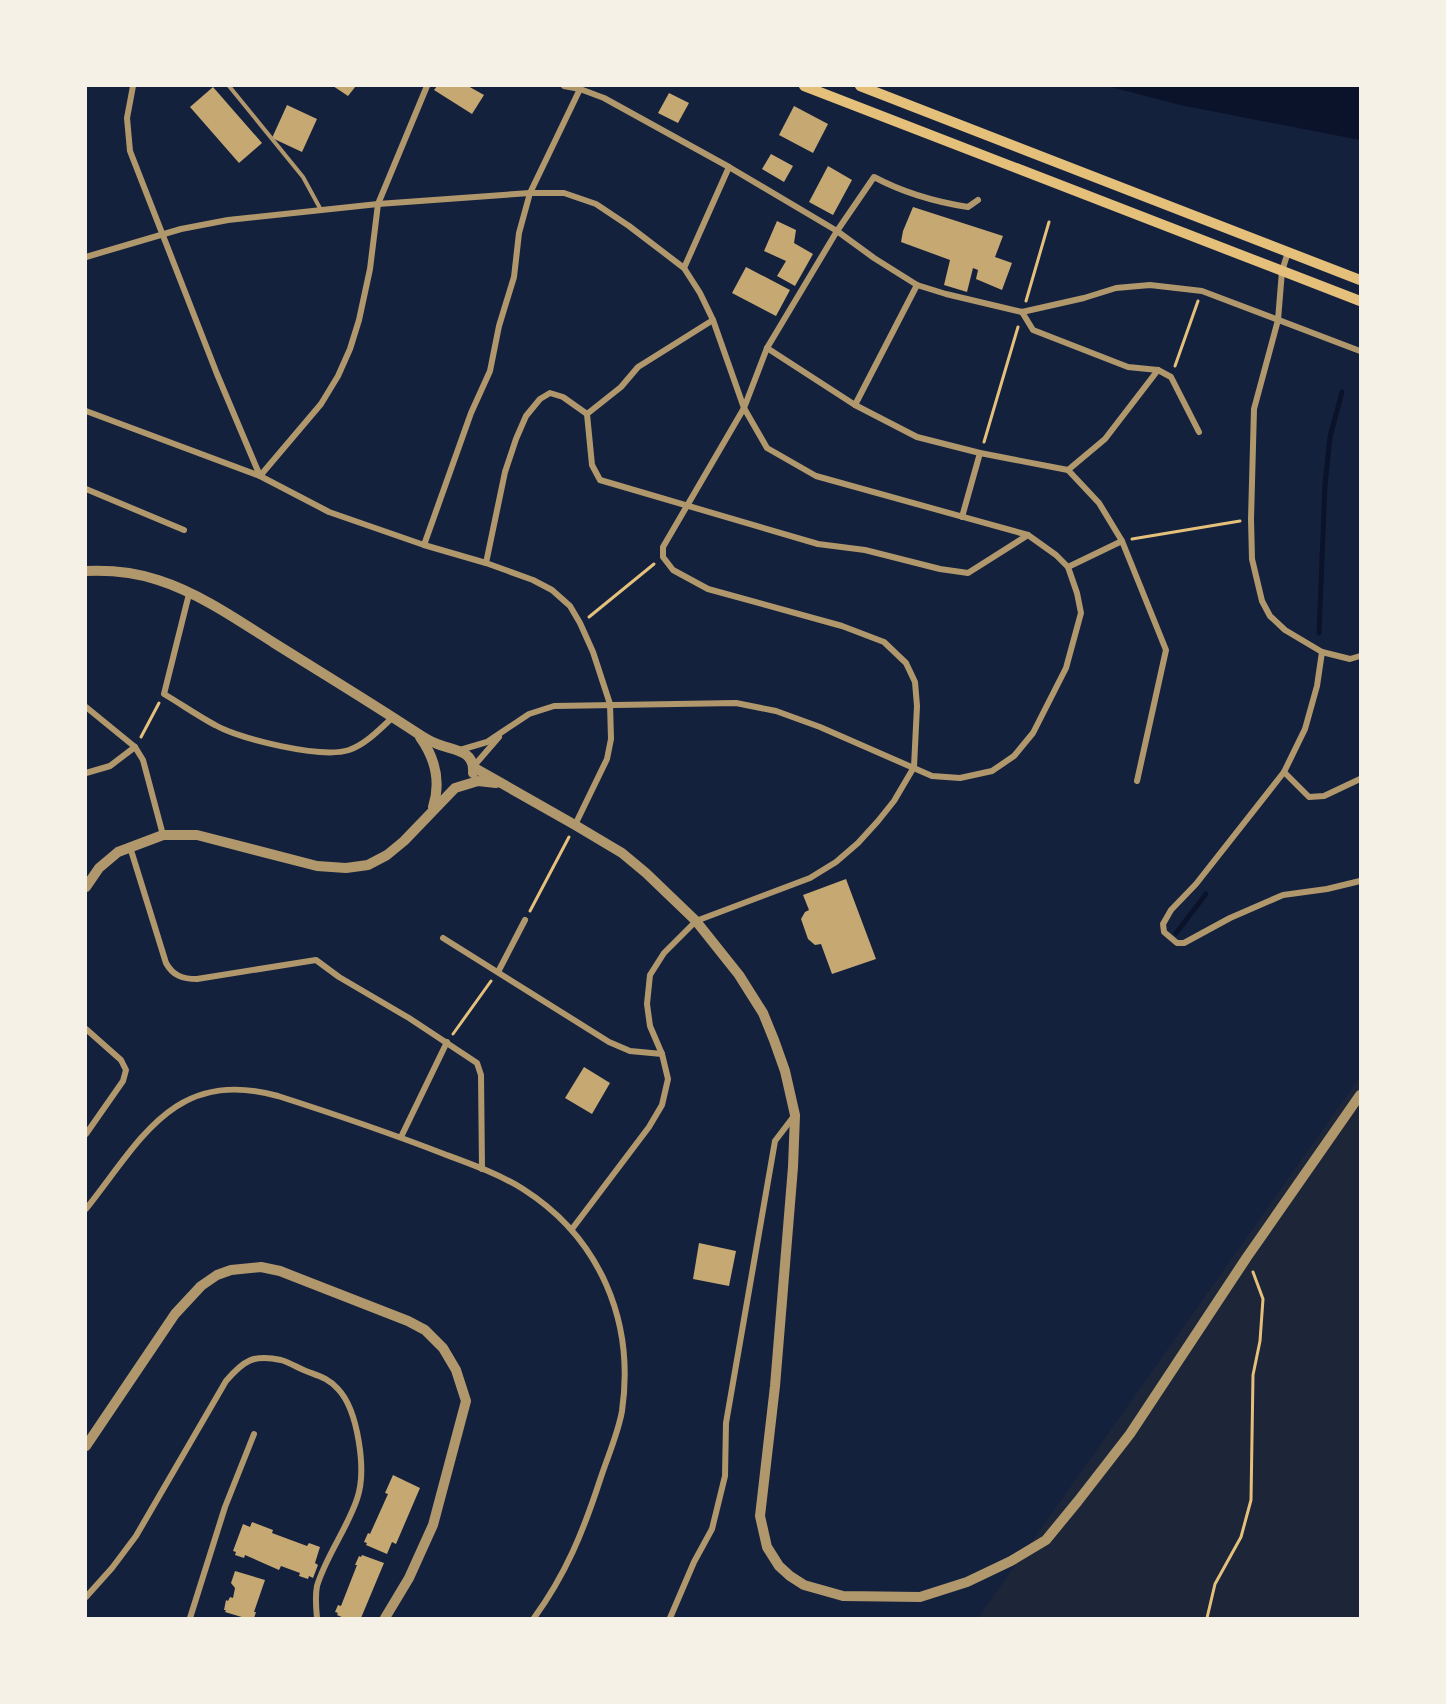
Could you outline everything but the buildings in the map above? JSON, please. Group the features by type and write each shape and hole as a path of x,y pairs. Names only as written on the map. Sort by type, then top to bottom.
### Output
{"main road":[{"path":"804,86 1360,301"},
{"path":"860,86 1360,280"}],"street":[{"path":"133,86 127,118 130,151 217,374 260,476"},
{"path":"260,476 321,404 338,376 350,349 370,269 378,204 427,86"},
{"path":"564,86 604,98 729,167 837,231 917,285 1022,312 1116,288 1150,285 1202,291 1360,351"},
{"path":"424,544 471,413 490,371 499,326 514,277 519,233 530,193 580,89"},
{"path":"684,268 729,167"},
{"path":"572,1229 650,1127 662,1105 668,1079 663,1054 650,1026 647,1004 650,975 664,953 696,921 810,878 836,862 878,821 894,801 914,767 917,706 915,682 906,663 884,642 842,626 708,589 673,570 663,557 663,547 744,408 767,348 837,231 874,177 894,187 955,205 968,207 978,200"},
{"path":"86,257 164,234 228,220 378,204 530,193 564,193 596,204 684,268 713,320 744,408 767,448 816,476 1028,535 1056,555 1068,567 1081,614 1066,668 1033,733 1014,756 992,771 960,778 932,776 820,727 776,711 736,703 554,706 529,714 487,742 440,755 435,770 437,787 428,815"},
{"path":"1288,252 1282,271 1278,320 1254,409 1252,560 1262,601 1270,616 1285,630 1322,652 1350,658 1360,656"},
{"path":"855,405 917,285"},
{"path":"1022,312 1033,330 1128,367 1158,370 1171,377 1199,432"},
{"path":"587,414 621,387 638,367 713,320"},
{"path":"767,348 855,405 917,437 981,453 1068,470 1099,503 1122,541 1166,650 1137,781"},
{"path":"1068,470 1105,439 1158,370"},
{"path":"486,562 504,472 526,416 540,399 549,393 563,397 587,414 592,465 600,480 818,544 865,550 940,569 968,573 1028,535"},
{"path":"86,411 260,476 329,512 486,562 552,590 570,606 580,623 593,652 610,704 611,739 607,759 575,825"},
{"path":"962,516 981,453"},
{"path":"86,489 184,530"},
{"path":"1068,567 1122,541"},
{"path":"86,571 107,570 159,580 228,614 417,734 468,756 473,773 466,783"},
{"path":"189,594 164,694 217,727 263,742 325,752 348,750 368,739 393,717"},
{"path":"1322,652 1317,686 1305,729 1284,772 1196,884 1171,910 1163,924 1164,932 1177,943 1184,942 1230,918 1284,895 1327,889 1360,881"},
{"path":"86,707 135,747 144,760 163,836"},
{"path":"473,767 505,730"},
{"path":"417,734 426,745 443,784 455,788"},
{"path":"86,773 110,766 135,747"},
{"path":"473,767 575,825 630,860 696,921 739,975 763,1013 785,1071 795,1115 791,1214 760,1516 767,1547 779,1566 804,1585 843,1596 920,1597 967,1582 1011,1561 1046,1540 1130,1434 1247,1257 1360,1095"},
{"path":"1284,772 1309,797 1324,796 1360,779"},
{"path":"86,887 99,868 118,852 163,836 196,835 317,866 346,868 368,864 387,855 455,788 478,781 510,787"},
{"path":"130,846 166,963 171,971 184,979 197,979 316,960 339,977 409,1018 477,1063 482,1075 482,1169"},
{"path":"498,972 525,920"},
{"path":"443,938 609,1042 630,1051 663,1054"},
{"path":"86,1029 121,1059 126,1070 123,1082 86,1134"},
{"path":"401,1137 447,1042"},
{"path":"86,1209 143,1134 156,1121 176,1106 197,1095 236,1089 257,1090 401,1137 482,1169 522,1188 572,1229 600,1270 618,1319 623,1343 621,1413 580,1538 555,1589 534,1618"},
{"path":"670,1618 694,1562 712,1529 725,1476 726,1423 775,1142 795,1115"},
{"path":"86,1446 188,1297 217,1275 231,1270 261,1267 280,1271 408,1321 425,1330 444,1348 450,1358 466,1401 433,1525 409,1578 385,1618"},
{"path":"86,1597 136,1536 226,1381 242,1364 254,1358 267,1357 290,1362 305,1371 323,1376 332,1383 340,1391 351,1411 356,1428 361,1473 358,1497 317,1587 317,1618"},
{"path":"190,1618 225,1507 254,1434"}],"lane":[{"path":"229,86 303,177 321,210"}],"path":[{"path":"981,453 1049,222"},
{"path":"1171,377 1202,291"},
{"path":"1122,541 1251,519"},
{"path":"580,623 663,557"},
{"path":"135,747 164,694"},
{"path":"525,920 575,825"},
{"path":"447,1042 498,972"},
{"path":"1207,1618 1215,1584 1241,1537 1251,1500 1253,1375 1260,1341 1263,1299 1247,1257"}],"shaded area":[{"path":"1107,86 1360,86 1360,140 1180,105"},
{"path":"1360,1077 1360,1618 978,1618"}],"waterway":[{"path":"1319,633 1325,485 1330,437 1342,392"},
{"path":"1176,933 1206,894"}]}
